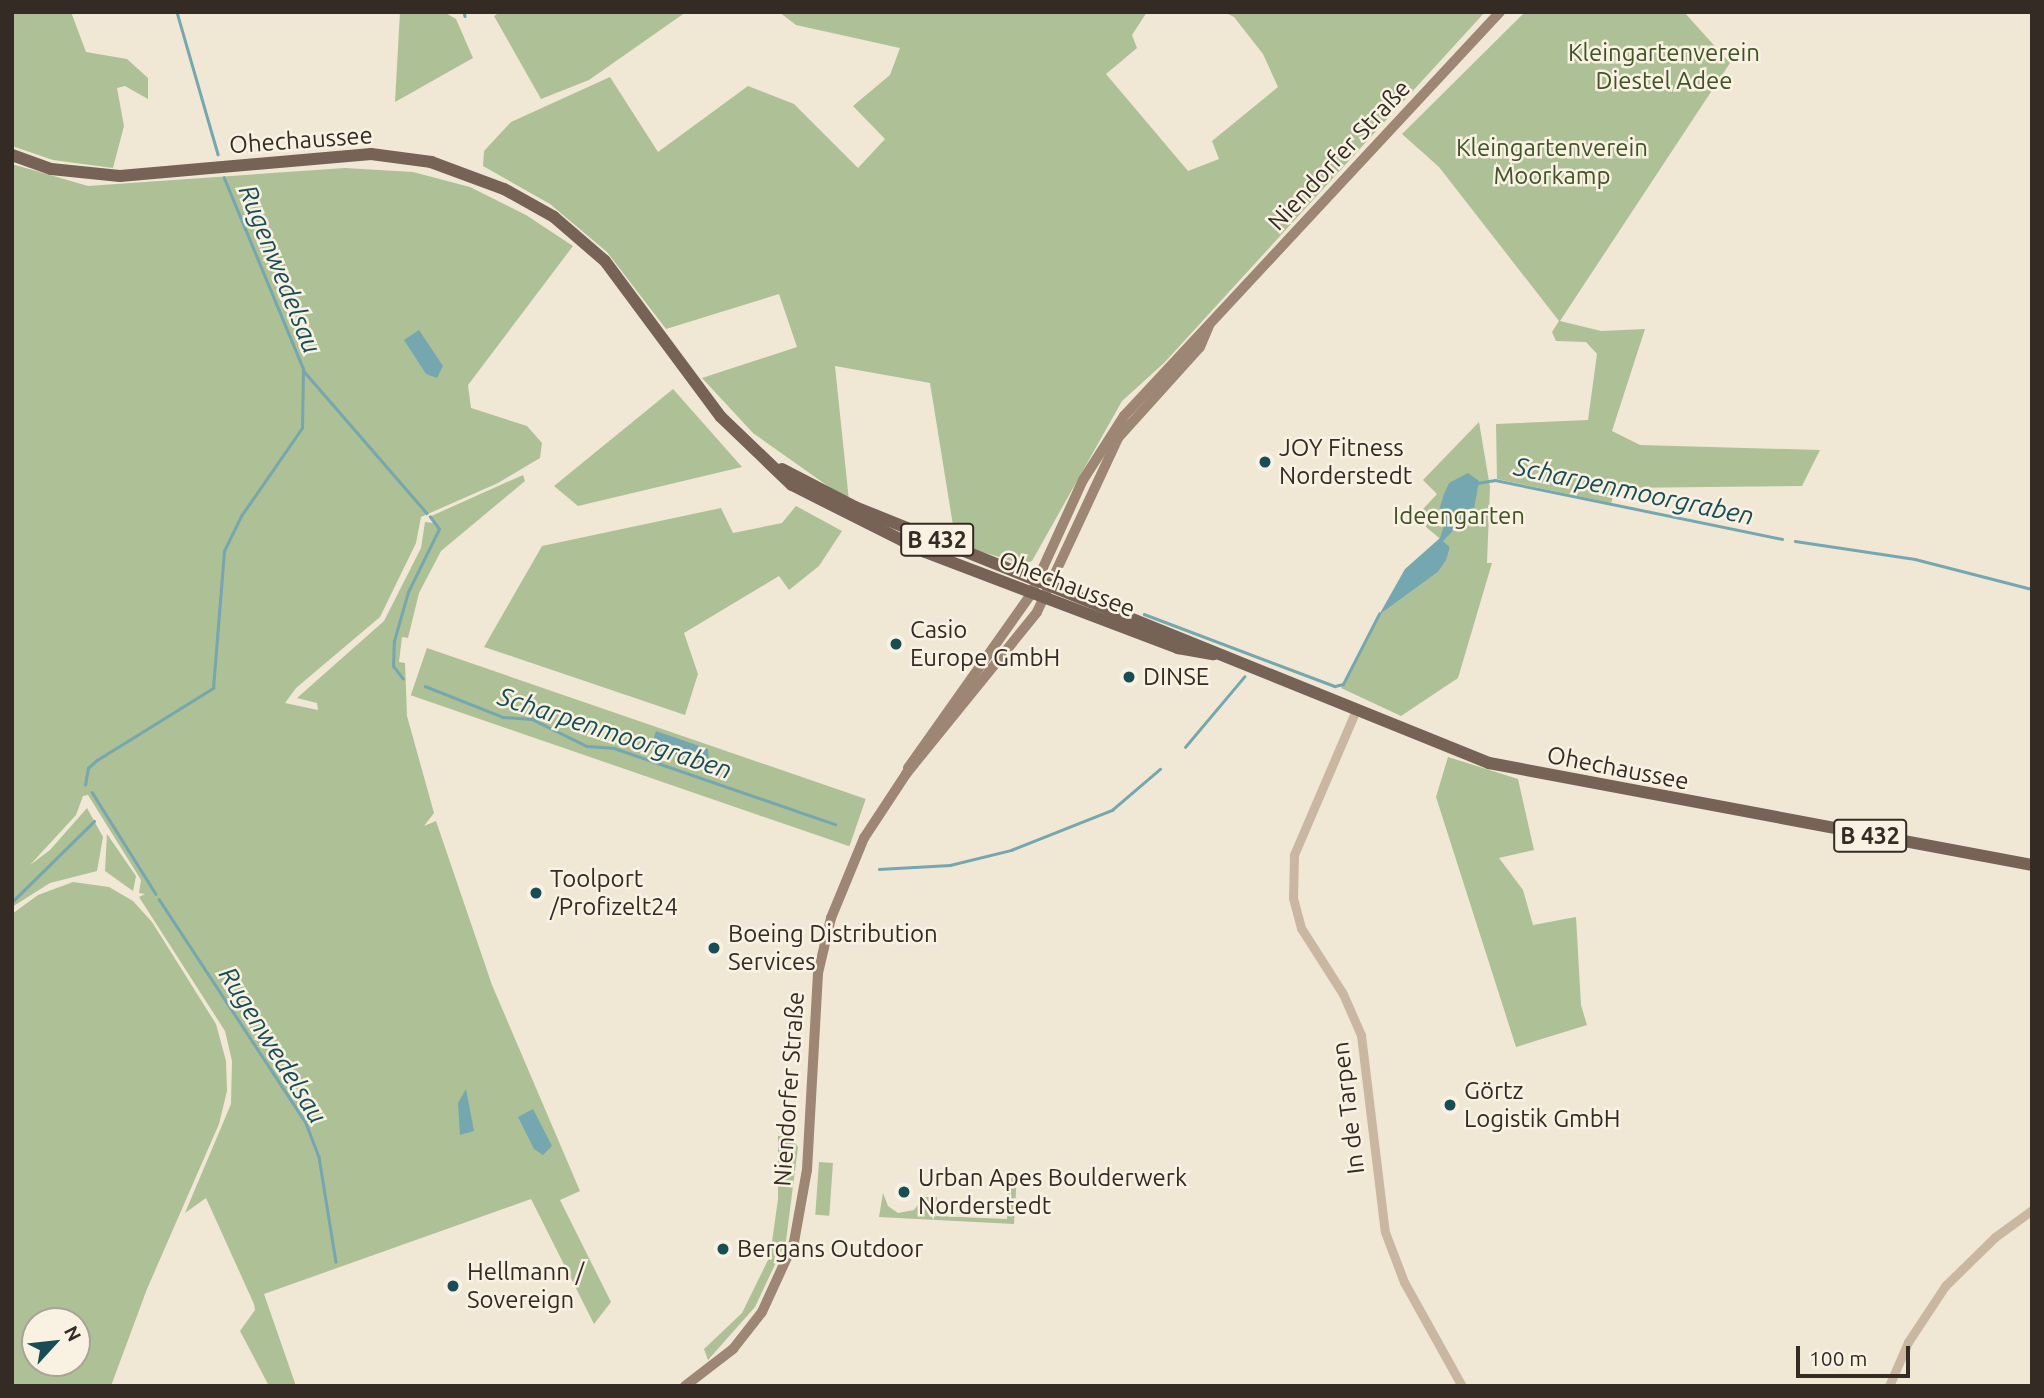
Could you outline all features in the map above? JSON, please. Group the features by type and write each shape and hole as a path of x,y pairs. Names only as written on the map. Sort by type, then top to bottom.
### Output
{"main road":[{"name":"Niendorfer Straße","path":"906,774 911,759 1031,594 1099,453 1145,391 1209,326 1500,12"},
{"name":"Ohechaussee","path":"12,155 51,169 120,176 371,154 431,162 504,189 554,216 605,261 721,418 792,485 880,531 1045,600 1178,648 1213,654"},
{"name":"Niendorfer Straße","path":"685,1386 733,1349 762,1312 794,1242 807,1170 814,1005 823,948 864,838 906,774 1045,600 1093,485 1118,439 1200,347 1209,326"},
{"name":"Ohechaussee","path":"764,460 855,507 1179,636 1213,654 1452,750 1525,771 2032,865"}],"street":[{"name":"In de Tarpen","path":"1356,710 1294,855 1293,898 1301,928 1343,995 1361,1035 1385,1232 1404,1282 1462,1386"},
{"path":"1889,1386 1908,1342 1945,1286 1995,1237 2032,1210"}],"green space":[{"path":"12,12 71,12 86,52 127,59 148,78 148,99 125,86 117,88 124,126 113,168 53,160 12,146"},
{"path":"400,12 444,12 456,19 473,58 395,102"},
{"path":"500,12 686,12 589,80 541,99 494,16"},
{"path":"779,12 1147,12 1132,35 1137,48 1106,74 1188,171 1219,159 1212,141 1278,87 1263,54 1234,17 1224,12 1485,12 1164,363 1122,401 1032,561 1022,564 956,544 930,383 835,366 849,501 753,433 702,378 797,347 779,294 666,329 607,252 550,204 483,166 484,151 511,122 610,77 658,152 748,86 794,104 858,168 885,139 853,106 890,75 900,48 796,25"},
{"path":"1525,12 1684,12 1730,63 1560,321 1601,331 1645,329 1612,431 1640,445 1820,450 1802,486 1616,488 1611,503 1497,479 1496,424 1588,420 1597,354 1586,342 1556,341 1552,332 1559,321 1439,167 1402,134"},
{"path":"12,164 88,186 345,168 413,172 470,187 526,215 573,246 468,385 471,408 527,426 542,443 540,458 498,483 421,517 416,543 380,617 296,688 285,703 318,710 317,703 297,698 384,621 421,548 425,522 433,523 429,517 523,475 525,481 441,551 419,593 408,638 402,637 399,662 405,663 407,716 434,813 424,826 436,821 492,985 580,1191 560,1200 611,1302 594,1324 531,1199 264,1294 296,1386 269,1386 240,1331 255,1310 254,1304 206,1198 185,1213 231,1104 232,1061 225,1031 139,897 145,894 139,893 141,880 88,795 83,796 76,815 30,865 50,850 87,808 103,837 97,871 50,883 12,907"},
{"path":"673,389 742,467 578,506 554,486"},
{"name":"Ideengarten","path":"1479,422 1490,487 1487,563 1492,563 1458,678 1401,716 1341,688 1379,615 1438,572 1450,547 1426,527 1429,515 1423,509 1437,494 1423,480"},
{"path":"796,506 842,531 819,566 789,590 779,576 684,633 698,674 685,715 484,647 542,546 721,508 733,533 782,523"},
{"path":"427,648 866,799 849,846 411,695"},
{"path":"1448,757 1518,779 1534,850 1499,858 1523,890 1533,925 1576,917 1581,1005 1587,1025 1516,1047 1436,797"},
{"path":"107,834 136,876 133,891 105,871"},
{"path":"73,882 109,887 133,901 152,922 216,1024 226,1061 227,1091 219,1124 147,1289 111,1386 12,1386 12,914 38,895"},
{"path":"778,1136 791,1137 798,1147 786,1241 755,1307 708,1360 704,1349 742,1313 770,1256 778,1199"},
{"path":"819,1162 833,1163 829,1216 815,1215"},
{"path":"1017,1174 1014,1224 879,1217 883,1193 888,1206 898,1213 914,1210 924,1197 937,1197 936,1216 1007,1219 1009,1179"}],"water":[{"path":"419,330 443,366 437,378 426,374 404,340"},
{"path":"1468,473 1479,481 1474,509 1443,541 1450,547 1446,560 1438,572 1379,615 1405,569 1440,538 1445,523 1440,507 1444,494 1449,483"},
{"path":"656,731 708,749 709,760 703,764 651,746"},
{"path":"466,1089 474,1131 460,1135 458,1103"},
{"path":"533,1109 552,1146 543,1155 534,1149 518,1117"}],"waterway":[{"name":"Rugenwedelsau","path":"177,12 218,154"},
{"path":"464,12 465,16"},
{"name":"Rugenwedelsau","path":"85,785 88,768 97,760 213,688 224,551 241,516 302,428 303,369 224,178"},
{"name":"Scharpenmoorgraben","path":"303,370 427,513"},
{"name":"Scharpenmoorgraben","path":"1477,483 1495,480 1782,539"},
{"name":"Scharpenmoorgraben","path":"403,679 393,666 394,641 408,592 439,529 430,517"},
{"name":"Scharpenmoorgraben","path":"1795,541 1915,559 2032,589"},
{"name":"Scharpenmoorgraben","path":"1144,614 1335,686 1343,684 1379,614"},
{"name":"Scharpenmoorgraben","path":"1185,747 1244,677"},
{"name":"Scharpenmoorgraben","path":"425,686 503,717 532,719 587,746 614,748 835,824"},
{"name":"Scharpenmoorgraben","path":"879,869 950,865 1011,850 1112,810 1160,769"},
{"name":"Rugenwedelsau","path":"92,792 156,894"},
{"path":"12,902 94,821"},
{"name":"Rugenwedelsau","path":"159,899 306,1123 319,1157 336,1262"}],"place":[{"name":"JOY Fitness Norderstedt","path":"1265,462"},
{"name":"Casio Europe GmbH","path":"896,644"},
{"name":"DINSE","path":"1129,677"},
{"name":"Toolport /Profizelt24","path":"536,893"},
{"name":"Boeing Distribution Services","path":"714,948"},
{"name":"Görtz Logistik GmbH","path":"1450,1105"},
{"name":"Urban Apes Boulderwerk Norderstedt","path":"904,1192"},
{"name":"Bergans Outdoor","path":"723,1249"},
{"name":"Hellmann / Sovereign","path":"453,1286"}],"park label":[{"name":"Kleingartenverein Diestel Adee","path":"1664,67"},
{"name":"Kleingartenverein Moorkamp","path":"1552,162"}]}
